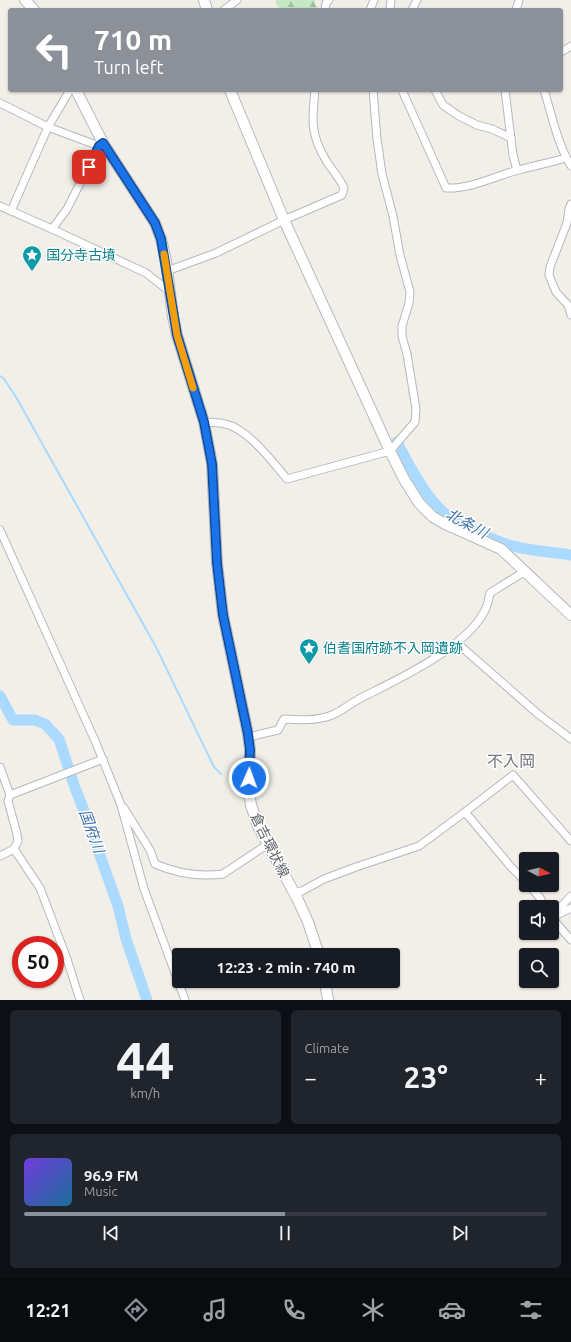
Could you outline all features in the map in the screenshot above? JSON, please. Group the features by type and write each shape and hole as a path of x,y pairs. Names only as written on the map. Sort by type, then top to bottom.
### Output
{"main road":[{"path":"25,0 32,8"},
{"name":"倉吉環状線","path":"77,92 101,145 155,223 161,239 177,335 204,422 212,464 217,563 223,615 250,750 249,792 251,805 258,826 308,922 317,948"},
{"path":"231,92 284,220 390,451 404,479 419,503 433,517 445,524 501,549 571,615"},
{"path":"326,988 328,1000"}],"street":[{"path":"227,8 237,0"},
{"path":"11,211 48,127 69,92"},
{"path":"167,271 216,253 284,220 342,195 344,188 316,143 312,119 315,92"},
{"path":"204,422 226,424 238,429 267,455 286,479 390,451 415,422 416,410 407,354 402,336 402,326 410,292 382,174 377,139 373,92"},
{"path":"403,92 438,166 446,188 468,186 517,170 566,158"},
{"path":"436,92 443,105 459,116 477,125 492,128 512,138"},
{"path":"504,92 512,138 513,155 517,170"},
{"path":"545,92 554,128 566,158 571,166"},
{"path":"0,102 48,127 101,145 67,209 52,229"},
{"path":"571,204 567,223 550,267 549,275 556,292 568,305 571,315"},
{"path":"0,206 146,273 169,291"},
{"path":"0,530 121,805 144,889 185,1000"},
{"path":"248,736 278,730 284,719 314,720 333,715 352,702 434,658 457,643 476,624 486,608 490,593 524,572"},
{"path":"457,643 538,714 571,738"},
{"path":"0,856 14,849 18,841 8,800 13,793 102,759"},
{"path":"0,767 13,793"},
{"path":"294,893 302,891 324,879 419,846 513,775 571,841"},
{"path":"121,805 125,808 150,850 156,864 172,870 184,873 215,875 223,874 268,844"},
{"path":"465,812 519,875"},
{"path":"14,849 40,888 67,960 80,1000"},
{"path":"535,892 541,900"},
{"path":"559,909 571,896"},
{"path":"559,914 571,908"},
{"path":"559,925 571,940"}],"green space":[{"path":"276,0 315,0 315,4 318,8 280,8 276,4"}],"waterway":[{"path":"0,376 4,379 16,397 156,647 214,767 221,774"},
{"name":"北条川","path":"397,442 411,469 429,497 448,516 476,532 506,544 520,548 571,555"},
{"name":"国府川","path":"0,696 13,720 35,720 45,724 59,739 118,906 126,939 147,1000"}],"slow traffic":[{"path":"164,254 173,317 193,388"}],"place":[{"name":"国分寺古墳","path":"32,272"},
{"name":"伯耆国府跡不入岡遺跡","path":"309,665"}],"district":[{"name":"不入岡","path":"511,761"}],"route":[{"path":"89,167 99,146 103,143 155,223 161,239 166,261 169,291 177,335 204,422 212,464 217,563 223,615 248,734 250,750 249,778"}]}
